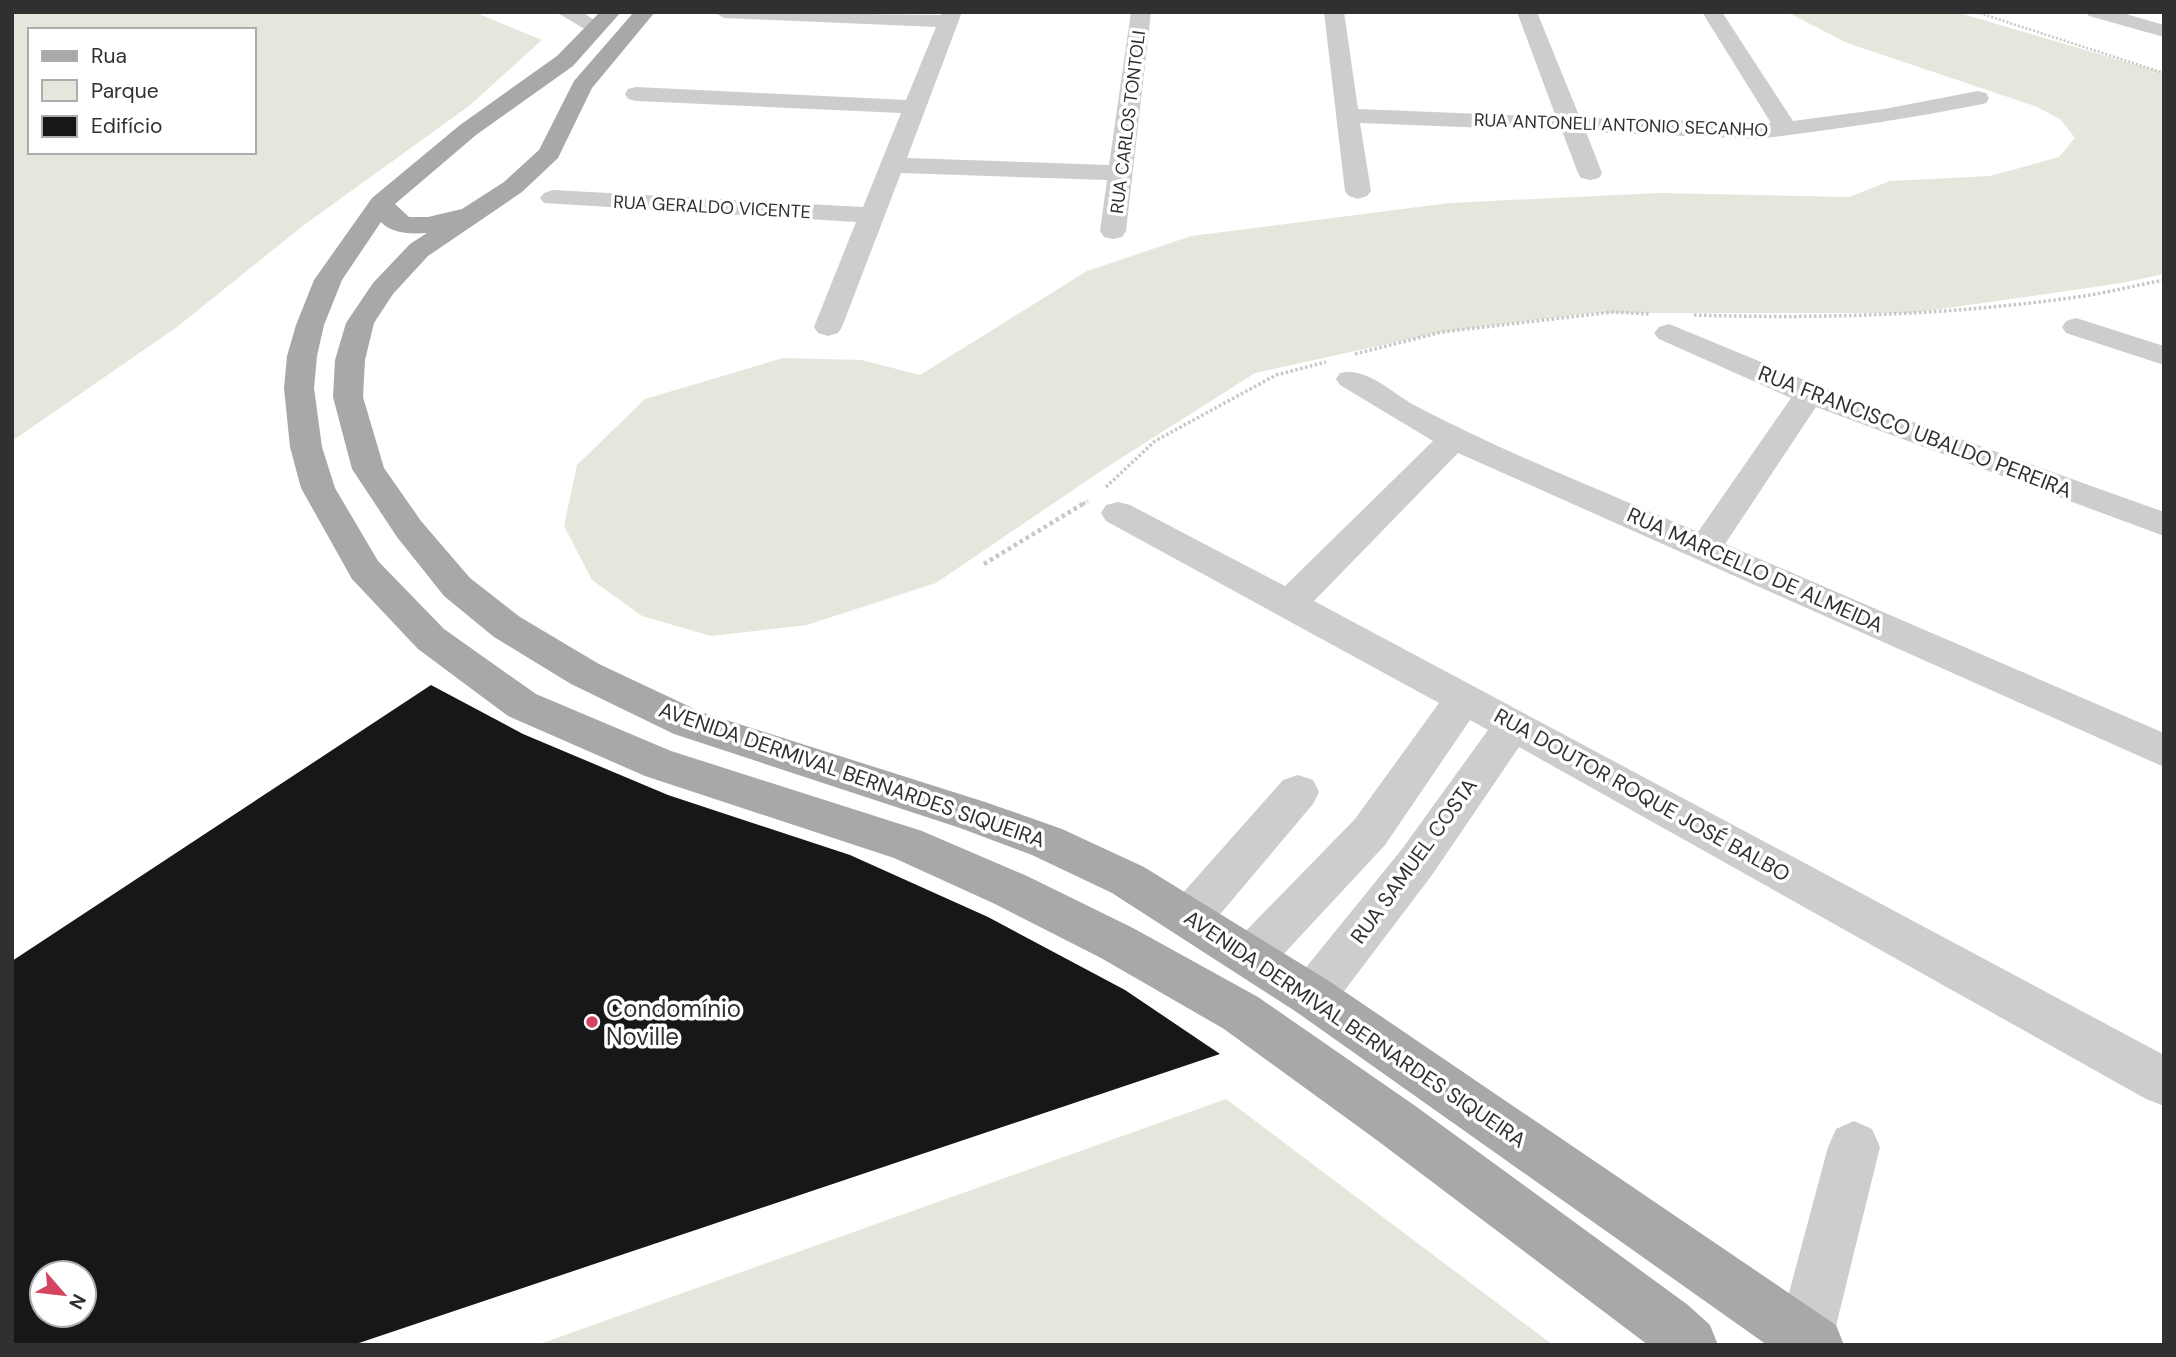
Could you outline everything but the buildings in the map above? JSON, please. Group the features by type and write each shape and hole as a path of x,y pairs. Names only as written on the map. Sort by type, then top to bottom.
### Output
{"main road":[{"name":"AVENIDA DERMIVAL BERNARDES SIQUEIRA","path":"645,12 582,86 549,153 513,187 419,250 383,289 360,323 350,360 348,397 368,469 409,528 457,587 507,627 585,674 688,723 1047,842 1128,880 1312,996 1810,1341"},
{"path":"603,20 565,61 468,130 381,203 328,280 310,325 302,356 299,388 308,461 318,488 365,570 431,639 522,705 659,764 906,844 1011,890 1117,943 1241,1013 1396,1123 1668,1325 1690,1345"},
{"path":"468,130 508,117 531,115 548,119 561,130"},
{"path":"381,203 394,220 406,224 426,224 471,215"}],"street":[{"path":"566,12 603,20"},
{"path":"724,12 950,17 828,327"},
{"name":"RUA CARLOS TONTOLI","path":"1113,231 1141,12"},
{"path":"1334,12 1358,191"},
{"path":"1527,12 1590,173"},
{"path":"1712,12 1787,130"},
{"path":"2096,12 2164,31"},
{"path":"636,94 913,107"},
{"name":"RUA ANTONELI ANTONIO SECANHO","path":"1346,115 1720,131 1787,130 1978,98"},
{"path":"892,165 1122,173"},
{"name":"RUA GERALDO VICENTE","path":"552,198 871,215"},
{"name":"RUA FRANCISCO UBALDO PEREIRA","path":"1671,321 1733,364 2164,525"},
{"path":"2076,327 2164,356"},
{"name":"RUA MARCELLO DE ALMEIDA","path":"1347,365 1398,410 1454,439 2164,751"},
{"path":"1705,548 1809,394"},
{"path":"1289,604 1454,439"},
{"name":"RUA DOUTOR ROQUE JOSÉ BALBO","path":"1118,513 1464,698 2164,1082"},
{"path":"1252,956 1370,832 1464,698"},
{"name":"RUA SAMUEL COSTA","path":"1312,996 1418,862 1513,725"},
{"path":"1190,917 1298,792"},
{"path":"1810,1341 1854,1147"}],"path":[{"path":"1976,12 2164,73"},
{"path":"984,564 1097,495 1155,441 1276,375 1347,365 1442,332 1612,312 1671,321 1933,312 2072,298 2164,280"}],"green space":[{"path":"12,12 474,12 542,40 469,106 304,225 177,327 12,441"},
{"path":"1787,12 1956,12 2164,73 2164,274 2122,283 1913,313 1591,313 1442,332 1255,373 1107,467 936,583 807,625 711,636 642,616 592,580 564,526 577,465 645,399 783,358 862,360 920,375 1087,271 1191,236 1449,203 1658,193 1849,197 1890,181 1990,176 2059,157 2075,138 2060,119 2035,106 1847,43"},
{"path":"1226,1099 1553,1345 537,1345"}],"place":[{"name":"Condomínio Noville","path":"592,1022"}]}
